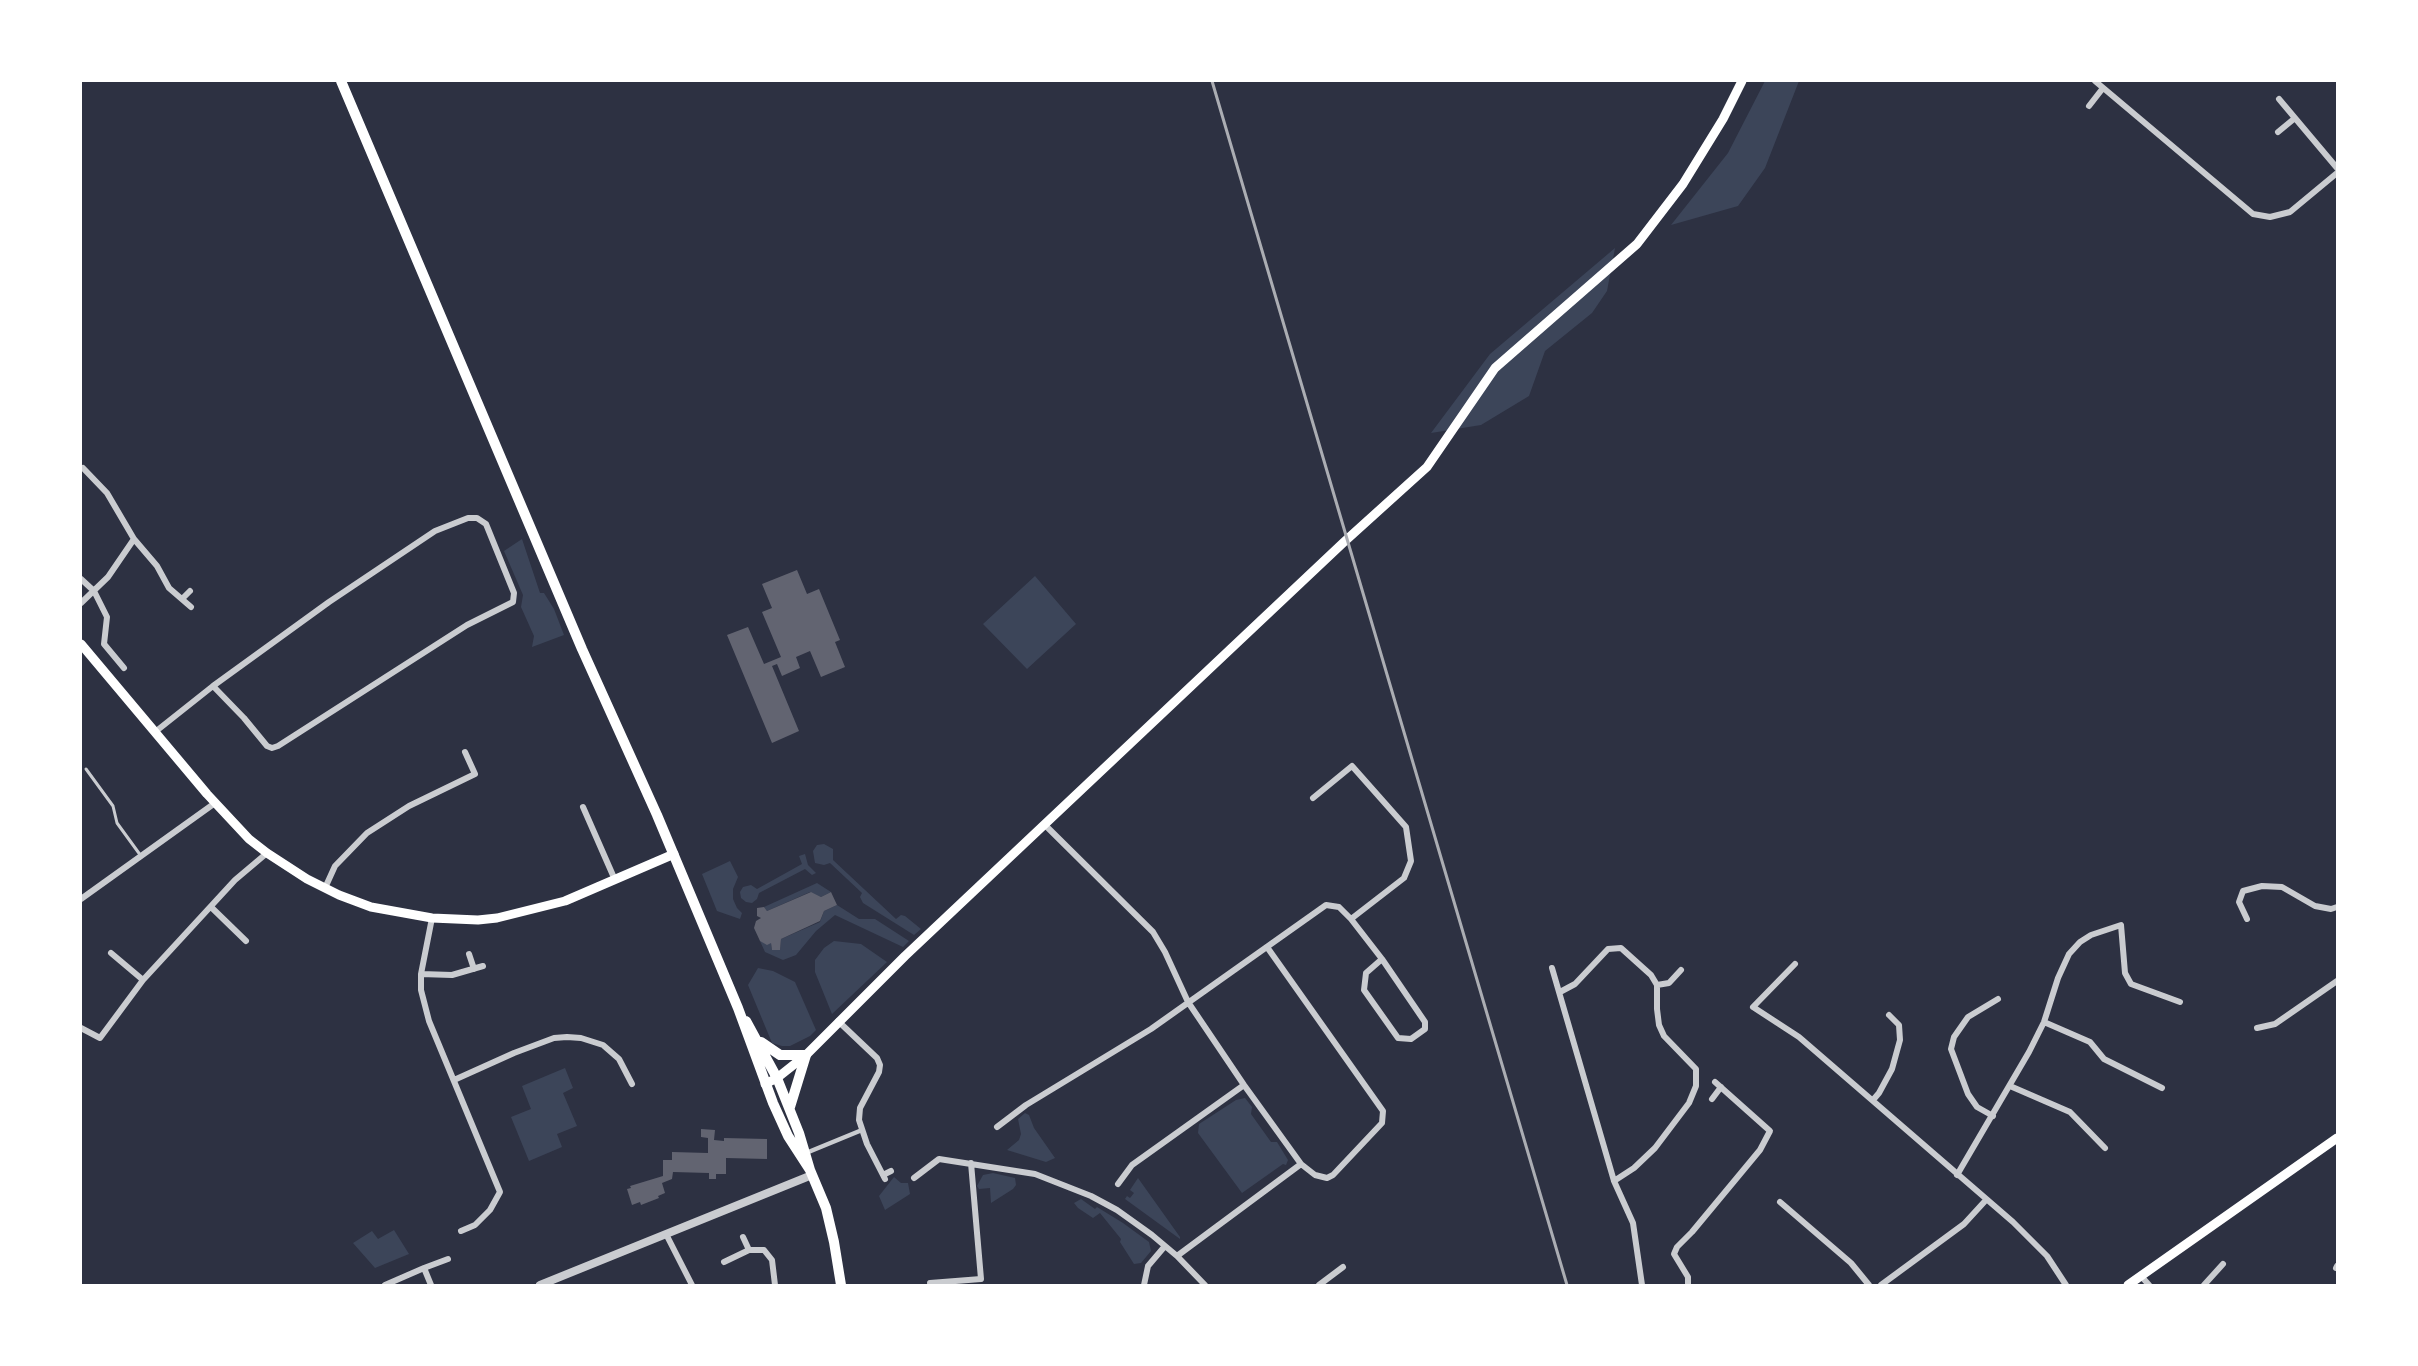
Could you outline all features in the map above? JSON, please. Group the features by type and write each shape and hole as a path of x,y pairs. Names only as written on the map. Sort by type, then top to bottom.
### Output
{"highway":[{"path":"341,81 582,649 674,854 738,1008 765,1084 788,1136 811,1172"},
{"path":"738,1008 758,1040 790,1107 832,1231 841,1285"},
{"path":"758,1040 780,1055 806,1055 790,1107"}],"main road":[{"path":"765,1084 777,1078 806,1055 838,1021 1045,825 1344,542 1427,467 1495,368 1637,244 1683,184 1723,119 1742,81"},
{"path":"81,644 215,803 249,838 267,853 325,888 371,907 432,918 478,920 515,914 565,901 674,854"},
{"path":"2128,1285 2337,1138"}],"street":[{"path":"2095,81 2253,214 2270,217 2290,212 2337,173"},
{"path":"2089,106 2103,88"},
{"path":"2279,99 2337,168"},
{"path":"2278,132 2295,118"},
{"path":"83,468 107,493 134,538 158,566 169,588 191,607"},
{"path":"155,732 213,686 329,602 435,531 468,518 477,518 486,524 514,593 513,602 467,625 278,746 272,748 267,746 213,686"},
{"path":"81,603 108,577 134,538"},
{"path":"81,579 94,591 106,617 104,644 124,668"},
{"path":"182,599 190,591"},
{"path":"325,888 335,866 367,833 409,806 476,774 465,752"},
{"path":"1313,798 1350,766 1406,828 1411,861 1404,878 1351,919"},
{"path":"81,899 215,803"},
{"path":"583,807 615,880"},
{"path":"1045,825 1153,932 1188,1002 1244,1085 1301,1164 1315,1175 1327,1178 1333,1175 1383,1123 1384,1116 1381,1107 1267,947"},
{"path":"81,1028 100,1038 143,980 235,880 267,853"},
{"path":"2247,919 2239,902 2243,891 2262,886 2282,887 2315,906 2331,909 2337,907"},
{"path":"997,1127 1026,1105 1151,1029 1326,905 1339,908 1351,919 1382,959 1425,1022 1425,1029 1411,1039 1398,1038 1364,990 1366,973 1382,959"},
{"path":"211,907 246,941"},
{"path":"432,918 421,974 421,990 429,1021 500,1192 490,1210 475,1225 461,1231"},
{"path":"1957,1174 1993,1116 2044,1022 2058,978 2069,954 2091,935 2121,925 2125,973 2132,984 2180,1002"},
{"path":"1560,992 1575,984 1608,949 1621,948 1651,975 1657,985 1659,1024 1664,1036 1696,1069 1696,1086 1689,1103 1655,1148 1634,1168 1614,1181"},
{"path":"111,953 143,980"},
{"path":"470,954 474,969"},
{"path":"1795,964 1753,1007 1799,1037 1957,1174 2047,1256 2066,1285"},
{"path":"421,974 452,975 483,966"},
{"path":"1552,968 1614,1181 1633,1222 1642,1285"},
{"path":"1657,985 1669,983 1681,970"},
{"path":"2257,1028 2275,1024 2337,981"},
{"path":"1993,1116 1977,1107 1968,1094 1951,1049 1954,1037 1968,1017 1998,999"},
{"path":"1873,1100 1880,1093 1892,1069 1899,1047 1899,1025 1889,1015"},
{"path":"838,1021 877,1058 880,1065 879,1072 860,1108 859,1120 884,1177 891,1171"},
{"path":"2044,1022 2090,1042 2104,1059 2162,1088"},
{"path":"454,1080 514,1053 554,1038 567,1037 581,1038 603,1045 619,1059 632,1084"},
{"path":"1688,1285 1688,1277 1674,1254 1677,1247 1692,1233 1760,1150 1770,1131 1715,1082"},
{"path":"1118,1185 1132,1166 1244,1085"},
{"path":"2010,1086 2070,1112 2105,1148"},
{"path":"1712,1099 1721,1087"},
{"path":"806,1153 862,1130"},
{"path":"914,1178 939,1160 1035,1174 1091,1196 1117,1210 1177,1256 1205,1285"},
{"path":"930,1283 981,1279 970,1163"},
{"path":"1177,1256 1301,1164"},
{"path":"540,1285 811,1172"},
{"path":"1881,1285 1964,1224 1986,1200"},
{"path":"1780,1202 1851,1263 1869,1285"},
{"path":"666,1234 692,1285"},
{"path":"743,1237 749,1250"},
{"path":"1144,1285 1148,1266 1165,1246"},
{"path":"724,1262 749,1250 758,1249 769,1254 772,1260 775,1285"},
{"path":"385,1285 447,1259"},
{"path":"2204,1285 2223,1264"},
{"path":"1319,1285 1343,1267"},
{"path":"424,1268 430,1285"},
{"path":"2142,1276 2149,1285"}],"lane":[{"path":"86,769 113,806 117,823 142,857"}],"shaded area":[{"path":"1765,81 1799,81 1765,168 1738,206 1671,225 1728,153"},
{"path":"1615,248 1607,291 1592,313 1545,351 1529,396 1481,425 1431,433 1490,354"},
{"path":"522,539 540,593 544,593 554,609 564,635 532,647 534,636 521,607 523,595 504,551"},
{"path":"1035,576 1076,624 1027,669 983,624"},
{"path":"824,844 833,849 833,860 896,919 901,915 905,916 921,929 914,935 863,903 860,897 862,893 830,863 824,865 815,863 813,851 817,845"},
{"path":"805,854 808,865 816,873 812,875 805,869 759,893 757,899 752,903 741,898 740,892 743,887 751,885 757,889 802,864 799,856"},
{"path":"730,861 738,877 733,889 733,899 742,913 740,919 717,911 702,874"},
{"path":"817,883 831,892 821,897 810,892 767,911 764,907"},
{"path":"837,905 859,919 875,919 909,941 903,947 835,915 816,931 796,955 783,960 765,952 760,941 771,943 772,950 780,950 781,939 820,922 824,911"},
{"path":"834,941 861,944 887,962 832,1014 815,972 815,960 824,948"},
{"path":"758,968 773,971 795,982 816,1030 810,1036 790,1046 772,1043 748,985"},
{"path":"565,1068 573,1088 563,1093 577,1126 557,1134 562,1147 529,1161 511,1117 531,1109 522,1086"},
{"path":"1245,1098 1252,1107 1251,1114 1271,1142 1277,1142 1288,1160 1286,1165 1283,1164 1242,1193 1198,1133 1199,1124 1236,1100"},
{"path":"1025,1113 1029,1115 1034,1128 1055,1158 1046,1162 1007,1150 1019,1140 1021,1134 1018,1119"},
{"path":"993,1173 1015,1178 1016,1185 991,1203 990,1188 979,1189 977,1186 983,1175"},
{"path":"894,1177 901,1183 908,1183 910,1194 885,1210 879,1196"},
{"path":"1138,1178 1180,1239 1125,1199 1127,1196 1130,1198 1134,1193 1130,1190"},
{"path":"1081,1199 1123,1223 1149,1242 1151,1251 1141,1263 1134,1264 1120,1242 1121,1239 1100,1213 1093,1218 1078,1208 1074,1203"},
{"path":"394,1230 409,1254 375,1268 353,1243 372,1231 378,1239"}],"building":[{"path":"797,570 807,594 819,589 840,640 835,642 845,667 821,677 810,651 796,657 800,668 782,676 777,664 772,666 799,731 772,743 727,635 748,627 764,664 781,657 762,612 772,608 762,584"},
{"path":"811,892 821,897 831,892 837,905 824,911 820,921 781,939 780,950 772,950 771,943 767,945 760,941 754,928 756,921 761,918 757,916 757,908 764,907 767,911"},
{"path":"701,1129 715,1130 714,1140 724,1141 724,1138 767,1139 767,1159 726,1158 726,1174 716,1174 716,1179 709,1179 709,1173 673,1172 672,1179 662,1183 665,1193 658,1196 659,1198 641,1205 640,1202 632,1205 627,1189 631,1188 630,1186 663,1176 663,1160 672,1160 672,1152 708,1153 708,1138 701,1137"}],"railway":[{"path":"1212,81 1567,1285"}]}
